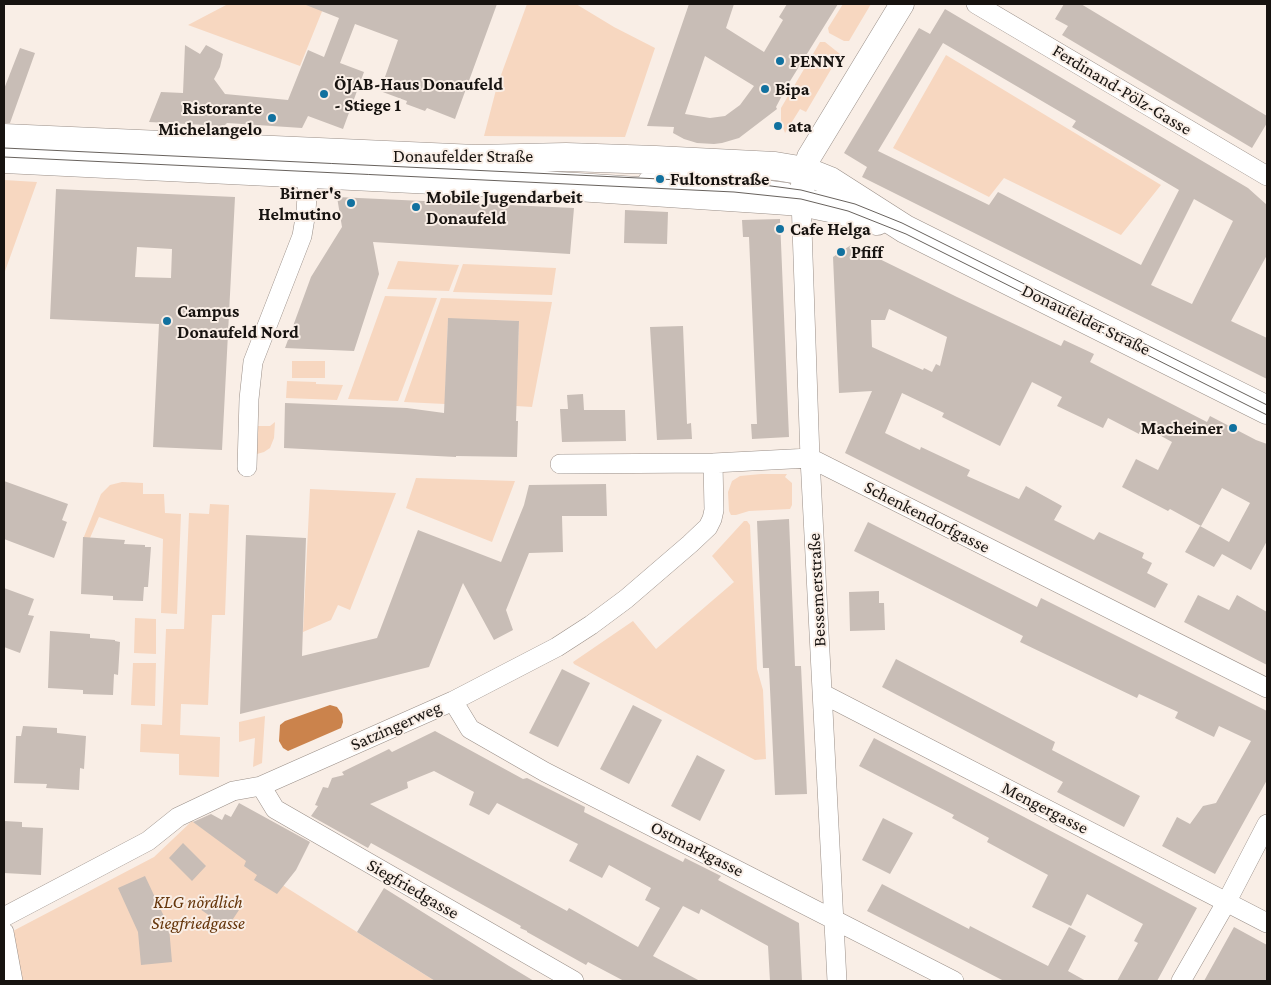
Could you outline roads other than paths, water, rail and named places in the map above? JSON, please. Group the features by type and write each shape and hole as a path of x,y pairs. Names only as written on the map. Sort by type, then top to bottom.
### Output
{"main road":[{"name":"Donaufelder Straße","path":"4,138 577,187 803,191 830,181 905,229 1267,410"},
{"name":"Donaufelder Straße","path":"4,159 309,163"}],"street":[{"path":"803,191 808,157 902,4"},
{"name":"Ferdinand-Pölz-Gasse","path":"976,4 1267,176"},
{"path":"247,467 249,399 253,362 302,236 309,163"},
{"name":"Bessemerstraße","path":"803,191 810,458 837,981"},
{"name":"Schenkendorfgasse","path":"560,464 713,462 810,458 1267,688"},
{"name":"Satzingerweg","path":"4,917 148,841 178,817 233,791 261,786 453,701 557,647 626,599 708,527 714,510 713,462"},
{"name":"Mengergasse","path":"823,694 1267,923"},
{"name":"Ostmarkgasse","path":"453,701 470,729 545,772 954,981"},
{"name":"Siegfriedgasse","path":"261,786 275,809 574,981"},
{"path":"1181,981 1227,901 1267,824"},
{"path":"4,932 13,981"}],"lane":[{"path":"4,148 270,160"},
{"name":"Donaufelder Straße","path":"633,177 756,184 803,191"},
{"name":"Donaufelder Straße","path":"838,199 905,229"}],"tram line":[{"path":"4,148 756,184 801,190 855,204 902,223 1267,405"},
{"path":"4,157 734,192 801,199 848,211 906,234 1267,415"}],"place":[{"name":"PENNY","path":"780,61"},
{"name":"Bipa","path":"765,89"},
{"name":"ÖJAB-Haus Donaufeld - Stiege 1","path":"324,94"},
{"name":"Ristorante Michelangelo","path":"272,118"},
{"name":"ata","path":"778,126"},
{"name":"Fultonstraße","path":"660,179"},
{"name":"Birner's Helmutino","path":"351,203"},
{"name":"Mobile Jugendarbeit Donaufeld","path":"416,207"},
{"name":"Cafe Helga","path":"780,229"},
{"name":"Pfiff","path":"841,252"},
{"name":"Campus Donaufeld Nord","path":"167,321"},
{"name":"Macheiner","path":"1233,428"}],"park label":[{"name":"KLG nördlich Siegfriedgasse","path":"198,912"}]}
